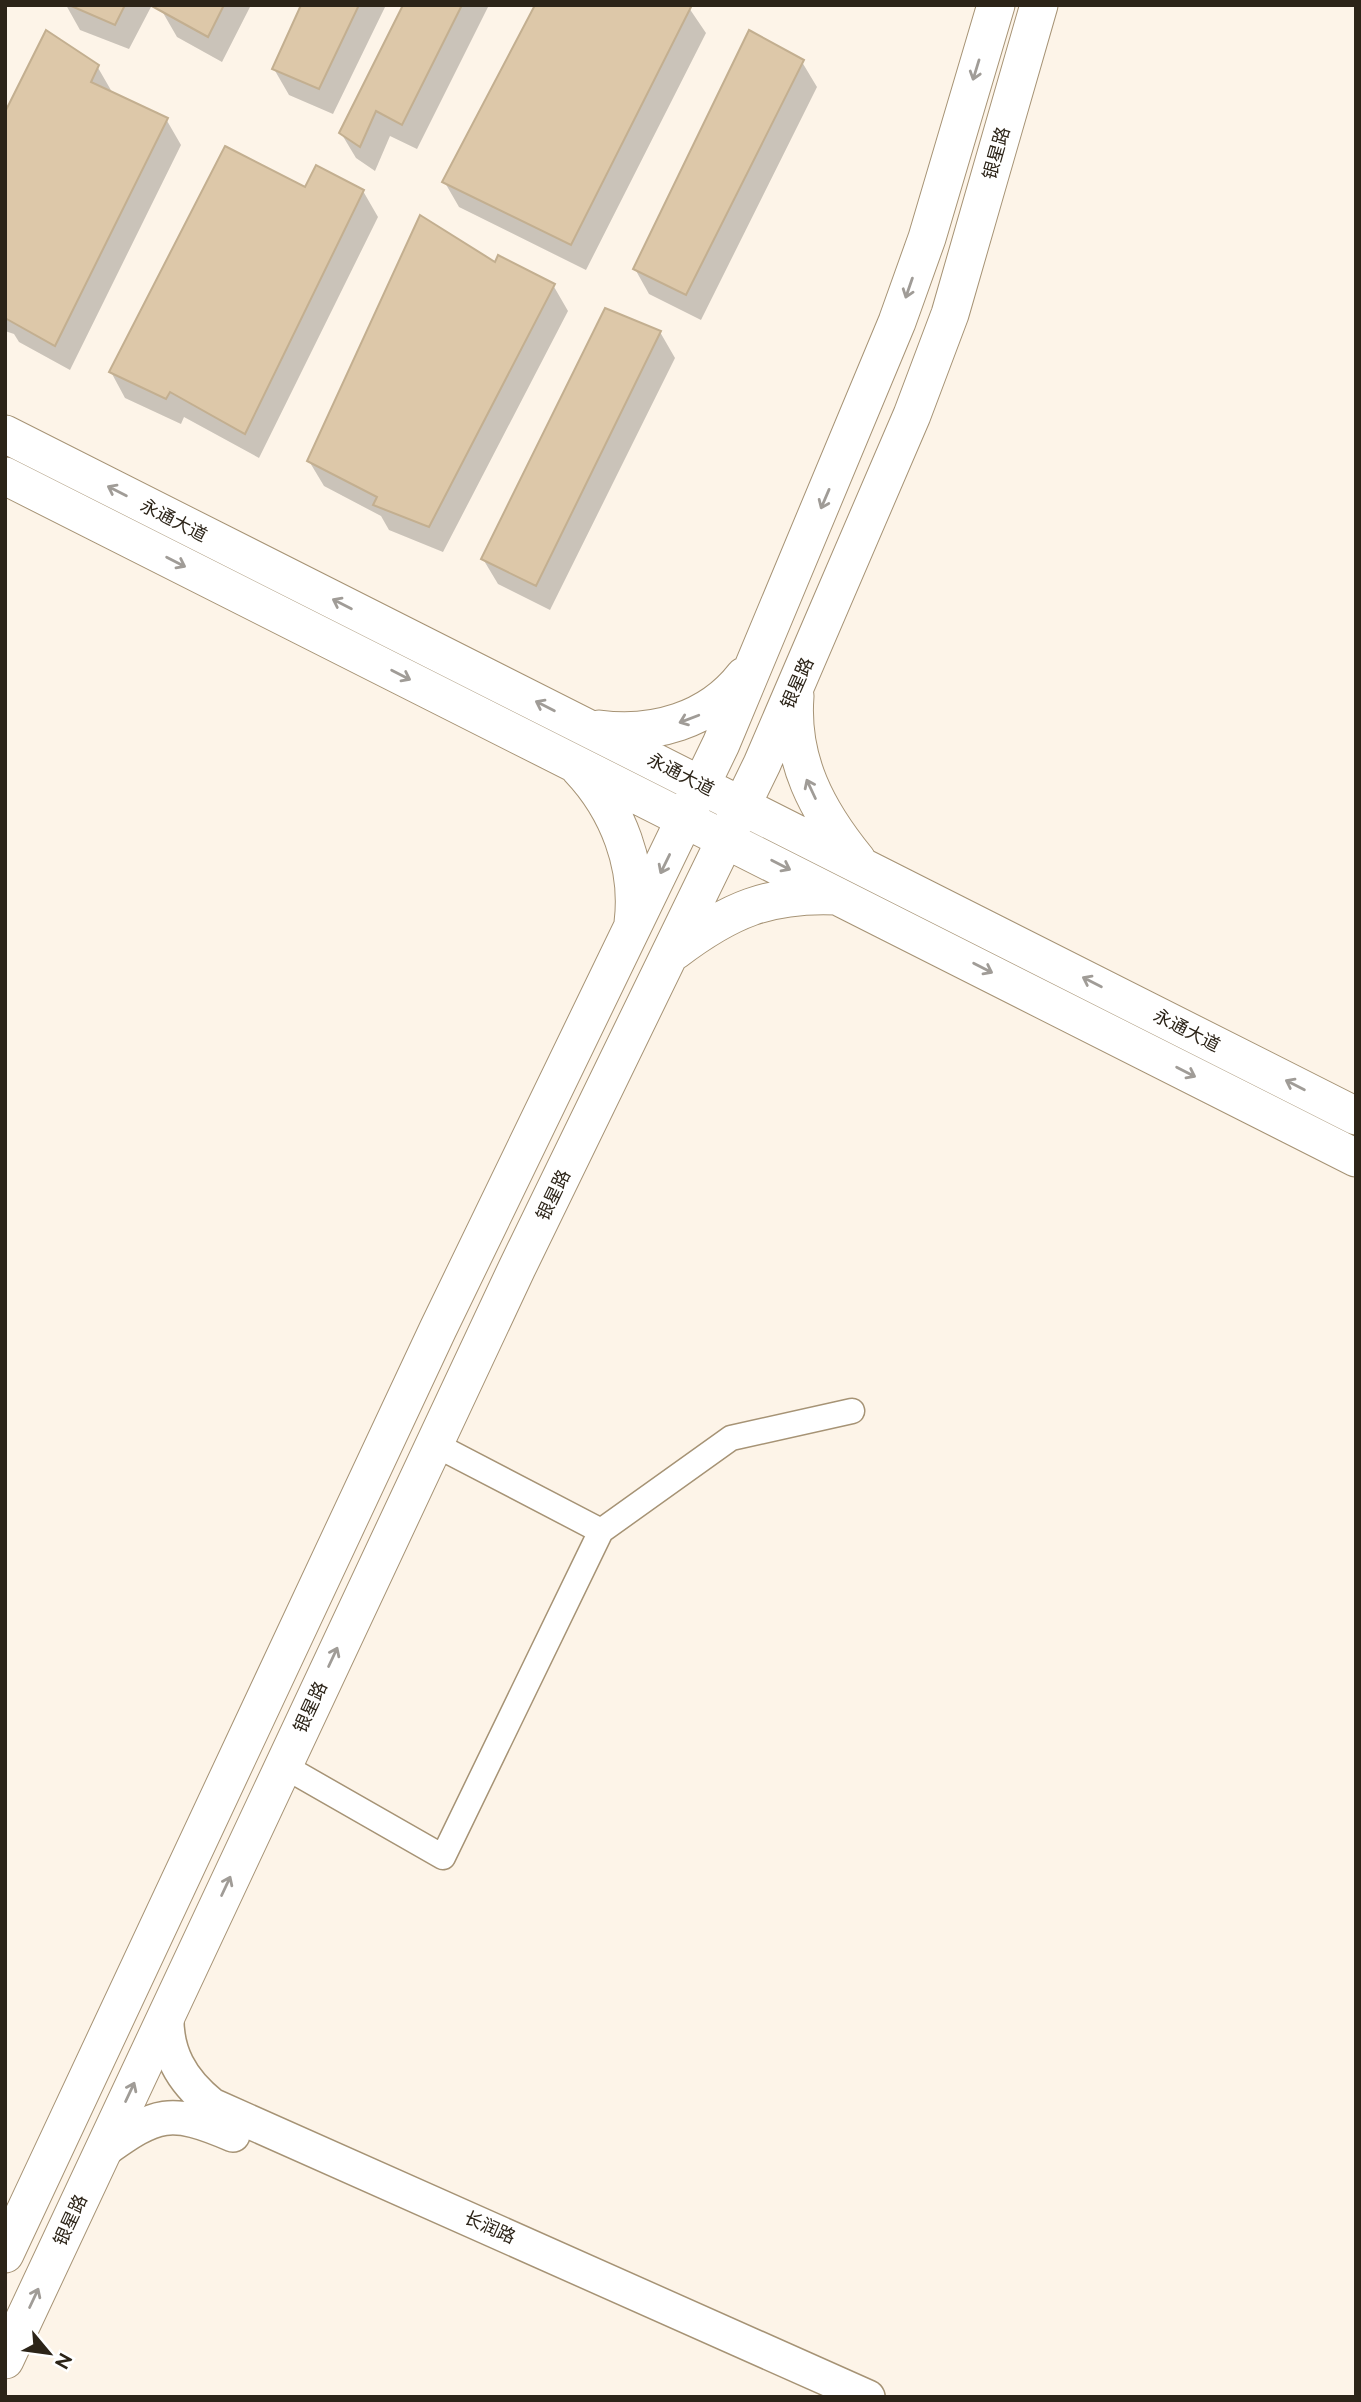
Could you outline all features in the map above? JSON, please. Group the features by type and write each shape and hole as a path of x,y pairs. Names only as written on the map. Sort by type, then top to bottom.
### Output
{"main road":[{"path":"5,2254 444,1316 702,785 897,322 927,238 996,5"},
{"name":"银星路","path":"5,2360 433,1444 743,806 912,415 950,314 1039,5"},
{"name":"永通大道","path":"5,435 1356,1116"},
{"name":"永通大道","path":"5,476 727,838 1356,1158"},
{"path":"587,727 630,730 680,723 717,704 737,685 757,659"},
{"path":"796,684 794,734 808,784 833,828 862,866"},
{"path":"571,760 608,806 621,832 633,880 631,932"},
{"path":"672,954 725,917 751,905 779,898 841,896"},
{"name":"长润路","path":"167,2012 167,2043 176,2064 187,2082 212,2105 868,2397"},
{"name":"长润路","path":"102,2152 141,2126 169,2115 203,2122 819,2397"}],"street":[{"path":"282,1765 443,1857 600,1531 731,1438 852,1410"},
{"path":"433,1444 600,1531"}],"building":[{"path":"69,5 125,5 115,25"},
{"path":"150,5 224,5 208,37"},
{"path":"301,5 359,5 319,89 272,69"},
{"path":"403,5 462,5 402,125 376,111 360,147 339,133"},
{"path":"535,5 692,5 571,245 442,182"},
{"path":"46,30 99,65 91,82 168,118 55,346 5,318 5,112"},
{"path":"749,30 804,60 686,295 633,269"},
{"path":"225,146 305,187 316,165 364,190 245,434 170,392 166,399 109,372"},
{"path":"420,215 495,262 498,255 555,284 429,527 373,505 377,497 307,461"},
{"path":"605,308 661,331 536,586 481,559"}]}
